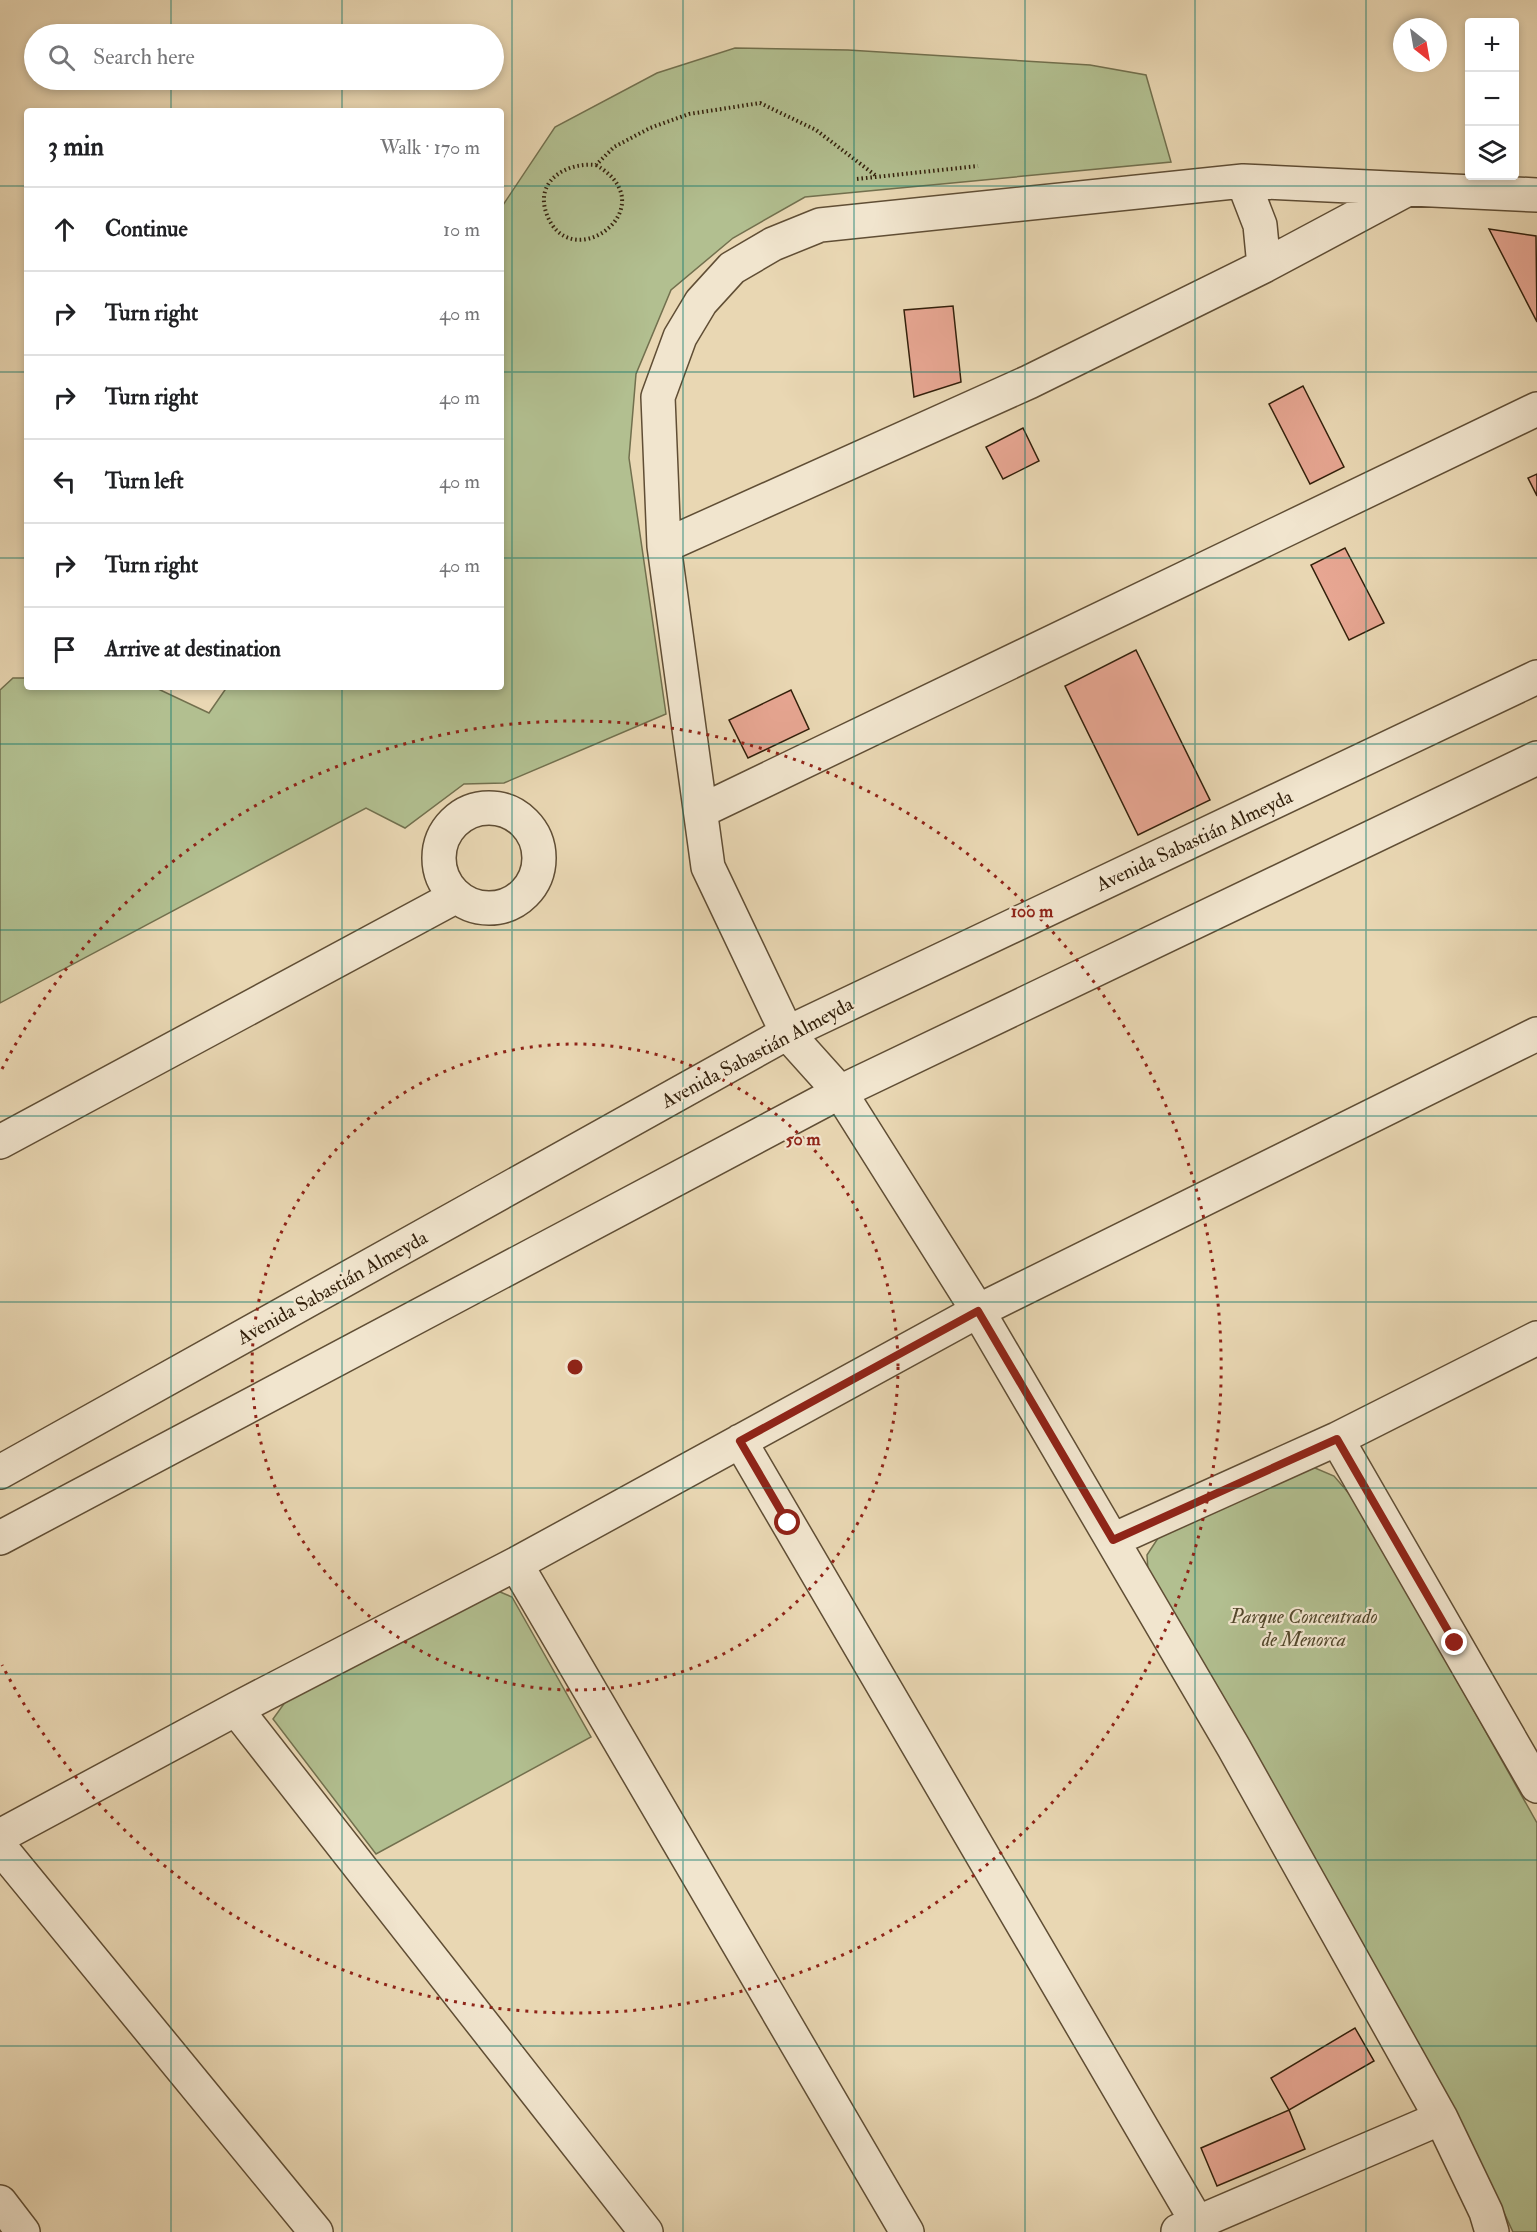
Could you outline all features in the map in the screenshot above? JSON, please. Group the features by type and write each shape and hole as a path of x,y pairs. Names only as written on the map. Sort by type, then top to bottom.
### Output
{"street":[{"path":"1243,181 1260,225 1264,266"},
{"path":"1492,2232 1486,2212 1441,2118 1234,1748 978,1311 840,1092 787,1033 708,867 664,546 658,397 680,337 701,302 732,268 773,244 820,225 1243,181 1537,195"},
{"path":"664,546 1029,382 1264,266 1408,189"},
{"path":"701,811 1537,409"},
{"name":"Avenida Sabastián Almeyda","path":"0,1472 787,1033 1537,677"},
{"path":"0,1538 840,1092 1537,758"},
{"path":"0,1142 455,897"},
{"path":"0,1836 237,1709 516,1564 978,1311 1537,1034"},
{"path":"1113,1540 1337,1439 1537,1338"},
{"path":"1337,1439 1537,1786"},
{"path":"740,1441 1186,2227 1441,2118"},
{"path":"516,1564 907,2232"},
{"path":"237,1709 646,2232"},
{"path":"0,1847 316,2232"},
{"path":"0,2202 23,2232"}],"path":[{"path":"596,165 614,147 650,128 689,114 760,103 816,130 874,175"},
{"path":"579,163 596,165 609,173 618,186 622,201 618,216 610,229 599,236 574,239 562,234 553,226 545,211 545,195 552,180 563,168 579,163"},
{"path":"852,180 874,175 982,166"}],"green space":[{"path":"735,48 848,50 1090,65 1146,75 1171,162 805,197 733,238 671,290 636,374 629,458 666,714 504,783 464,784 405,828 366,808 0,1003 0,690 13,678 24,678 24,690 160,690 209,713 225,690 504,690 504,204 555,127 657,73"},
{"name":"Parque Concentrado de Menorca","path":"1308,1465 1334,1476 1358,1504 1537,1823 1537,2232 1513,2232 1473,2146 1148,1571 1147,1555 1162,1532"},
{"path":"493,1589 512,1597 591,1737 376,1854 273,1719 291,1694"}],"building":[{"path":"1489,229 1536,236 1537,322"},
{"path":"953,306 961,382 914,397 904,310"},
{"path":"1303,386 1344,467 1310,484 1269,404"},
{"path":"1023,428 1039,461 1003,479 986,447"},
{"path":"1537,474 1537,496 1528,478"},
{"path":"1345,548 1384,623 1349,640 1311,565"},
{"path":"1136,650 1210,800 1138,835 1065,686"},
{"path":"791,690 809,729 748,758 729,720"},
{"path":"1355,2028 1374,2061 1289,2110 1271,2078"},
{"path":"1289,2110 1305,2149 1217,2186 1201,2148"}],"route":[{"path":"788,1523 740,1441 978,1311 1113,1540 1337,1439 1455,1643"}]}
